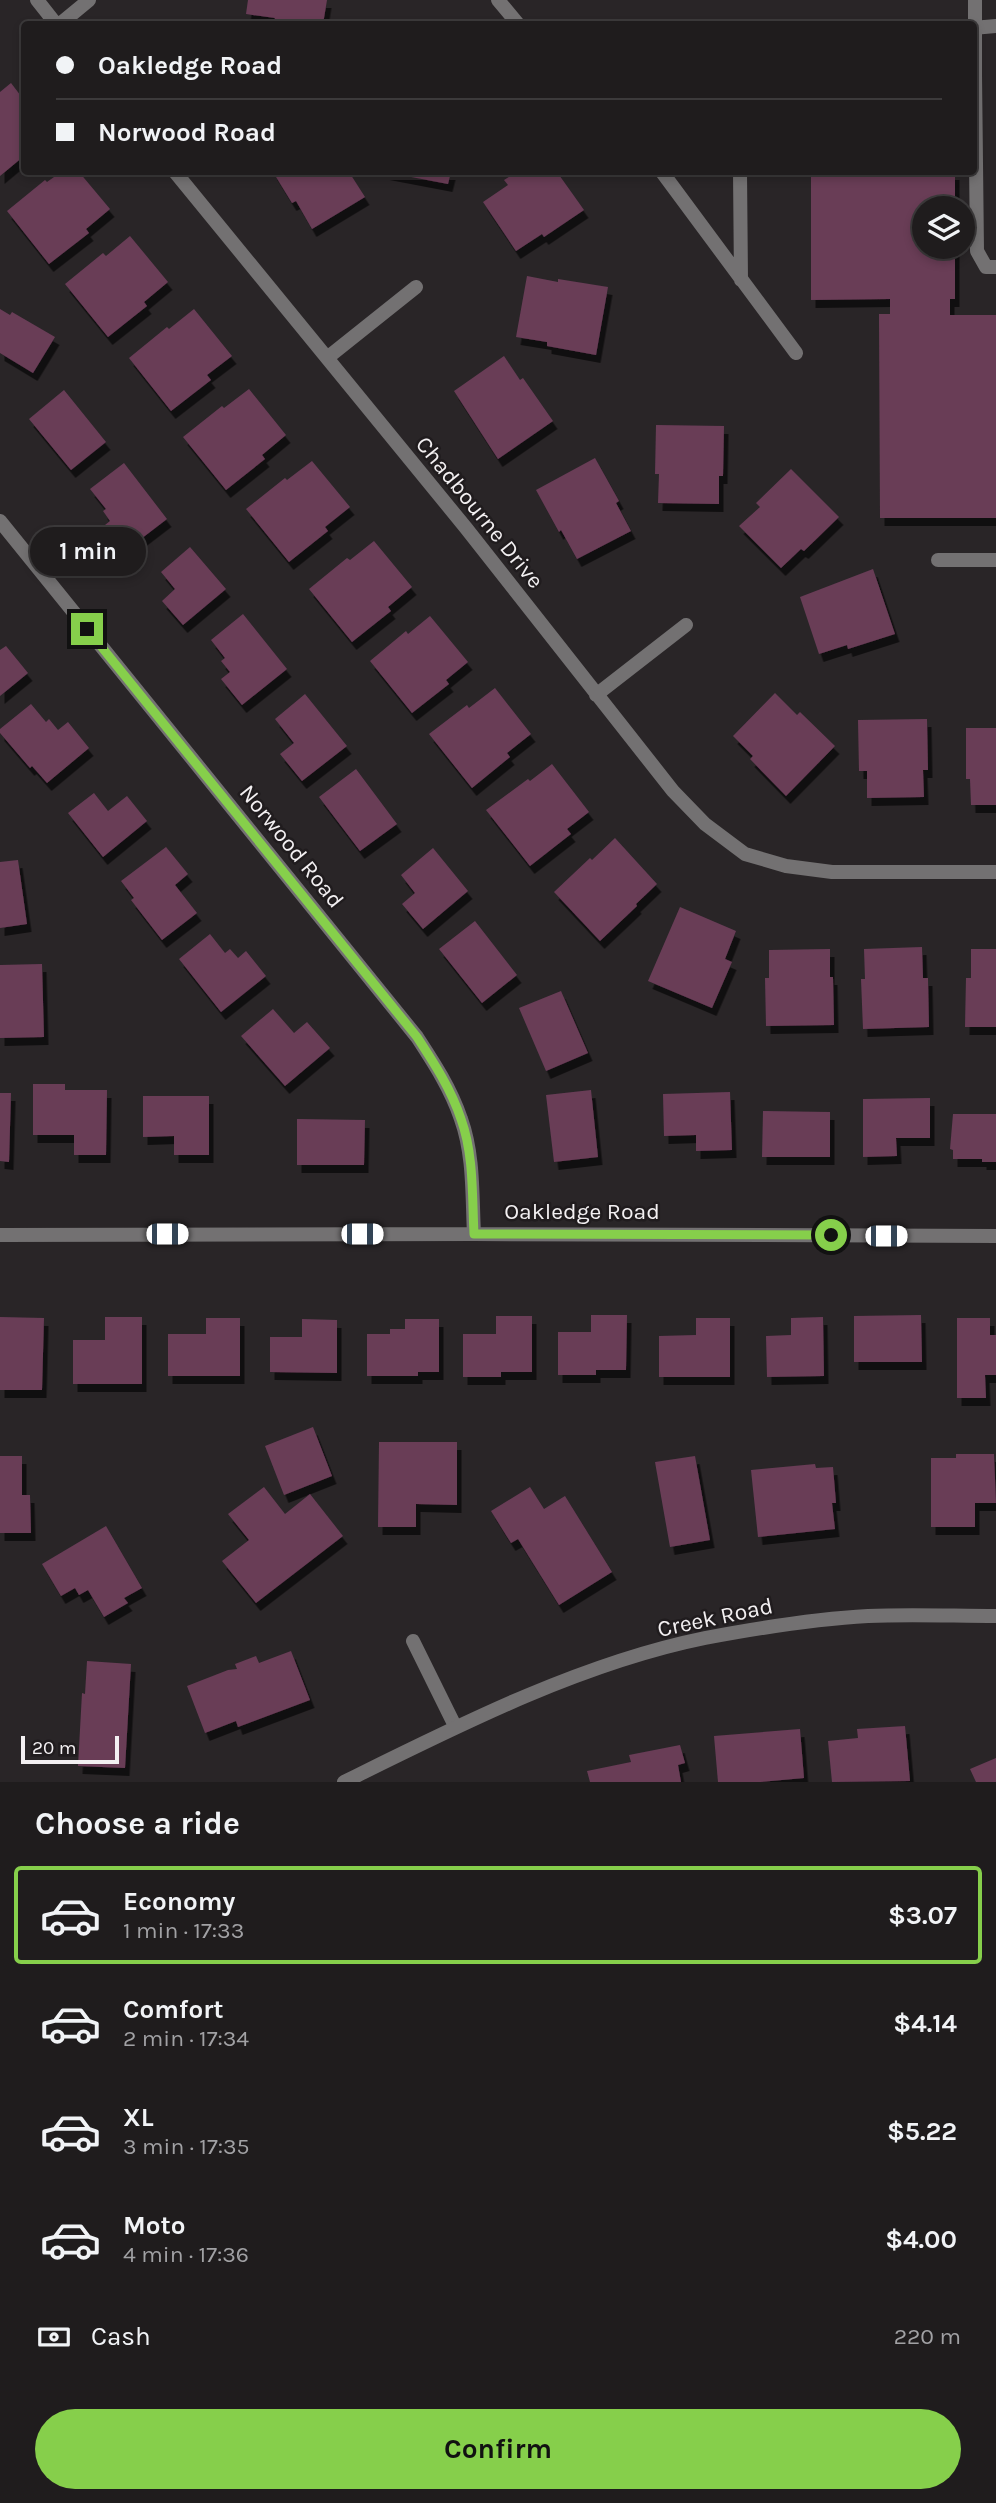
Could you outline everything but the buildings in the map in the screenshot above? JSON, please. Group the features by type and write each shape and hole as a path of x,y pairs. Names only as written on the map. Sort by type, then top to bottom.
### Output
{"street":[{"path":"37,0 55,21"},
{"path":"62,21 89,0"},
{"path":"498,0 516,21"},
{"path":"974,21 975,0"},
{"path":"977,28 996,26"},
{"name":"Chadbourne Drive","path":"177,175 466,528 673,791 705,824 745,855 786,866 832,872 996,872"},
{"path":"664,175 796,353"},
{"path":"740,175 741,280"},
{"path":"976,175 977,251 986,267 996,267"},
{"path":"327,358 416,287"},
{"name":"Norwood Road","path":"0,521 432,1059 462,1121 471,1172 474,1234"},
{"path":"939,560 996,560"},
{"path":"596,695 686,625"},
{"name":"Oakledge Road","path":"0,1235 996,1236"},
{"name":"Creek Road","path":"344,1782 455,1726 598,1668 703,1639 814,1621 869,1616 996,1616"},
{"path":"413,1641 455,1726"}],"route":[{"path":"87,629 417,1037 439,1070 462,1121 471,1172 474,1234 831,1235"}]}
